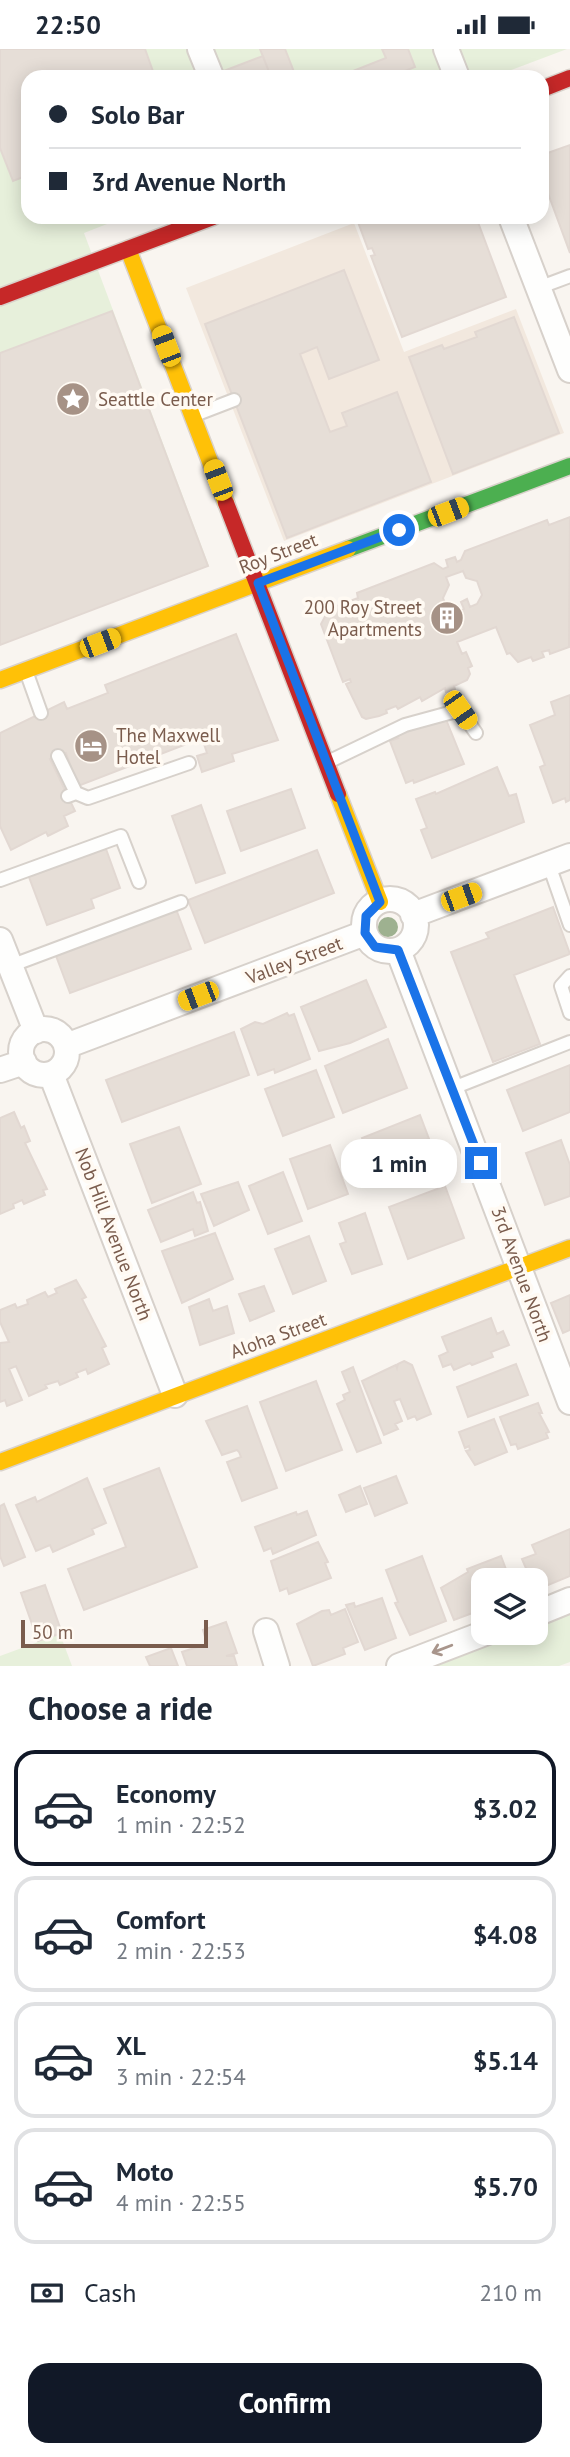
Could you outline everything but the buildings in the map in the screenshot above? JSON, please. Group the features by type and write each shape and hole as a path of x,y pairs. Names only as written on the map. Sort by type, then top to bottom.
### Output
{"street":[{"path":"200,49 209,70"},
{"path":"446,49 454,70"},
{"path":"549,86 570,78"},
{"path":"0,297 194,224"},
{"path":"514,224 570,370"},
{"path":"128,249 380,902"},
{"name":"Roy Street","path":"0,680 570,466"},
{"path":"413,915 559,861"},
{"path":"380,902 400,902 413,915 413,936 398,950 375,947 365,933 366,916 380,902"},
{"name":"Valley Street","path":"66,1046 365,933"},
{"path":"0,940 36,1031"},
{"name":"3rd Avenue North","path":"398,950 453,1088 570,1402"},
{"path":"36,1031 54,1031 66,1046 65,1062 51,1074 38,1075 23,1062 23,1044 36,1031"},
{"path":"0,1070 23,1062"},
{"name":"Nob Hill Avenue North","path":"51,1074 176,1395"},
{"name":"Aloha Street","path":"0,1462 570,1248"},
{"path":"548,1609 570,1600"},
{"path":"266,1631 277,1666"},
{"path":"398,1666 471,1638"}],"lane":[{"path":"538,288 570,276"},
{"path":"193,416 234,400"},
{"path":"26,671 41,713"},
{"path":"328,762 405,725 460,710 476,733"},
{"path":"58,756 72,795 88,798 189,763"},
{"path":"0,880 121,836 139,881"},
{"path":"559,861 570,925"},
{"path":"10,966 181,902"},
{"path":"570,976 561,986 570,1013"},
{"path":"453,1088 570,1042"}],"shaded area":[{"path":"354,224 404,352 516,309 564,433 284,541 186,288"}],"green space":[{"name":"Seattle Center","path":"0,49 567,49 512,70 21,70 21,224 107,224 84,233 209,566 0,645"},
{"path":"570,1613 570,1662 559,1666 437,1666 490,1645 548,1645 548,1622"},
{"path":"60,1634 72,1666 0,1666 0,1656"}],"traffic: fast":[{"path":"348,549 570,466"}],"traffic: slow":[{"path":"128,249 226,503"},
{"path":"0,680 348,549"},
{"path":"338,794 380,902"},
{"path":"0,1462 570,1248"}],"traffic: jam":[{"path":"549,86 570,78"},
{"path":"0,297 194,224"},
{"path":"226,503 338,794"}],"place":[{"name":"Seattle Center","path":"73,399"},
{"name":"200 Roy Street Apartments","path":"447,618"},
{"name":"The Maxwell Hotel","path":"91,746"}],"route":[{"path":"399,530 258,583 380,902 376,903 366,916 365,933 375,947 398,950 481,1163"}]}
